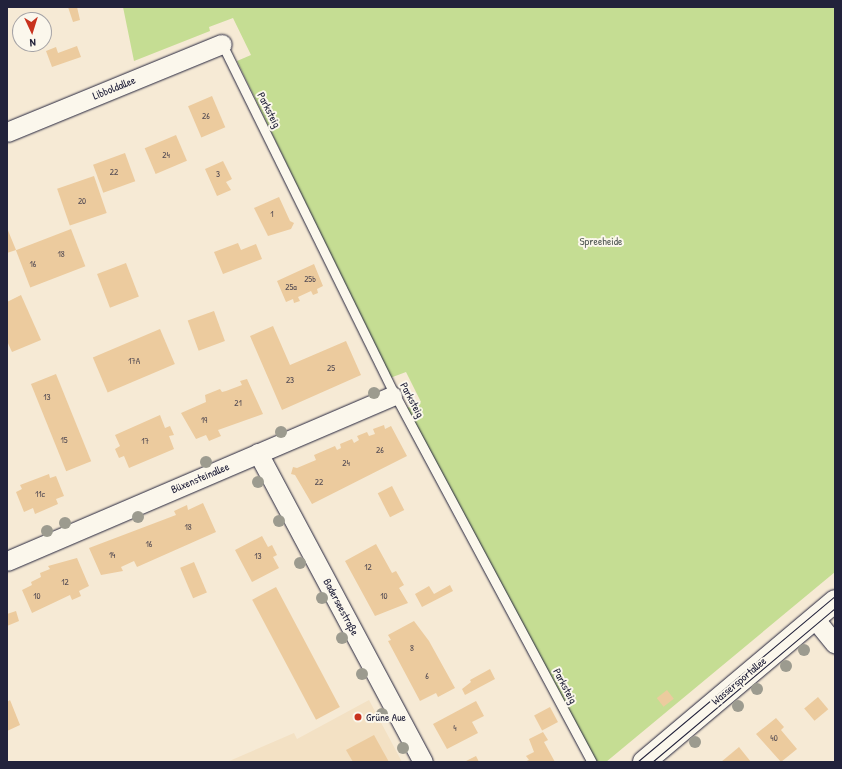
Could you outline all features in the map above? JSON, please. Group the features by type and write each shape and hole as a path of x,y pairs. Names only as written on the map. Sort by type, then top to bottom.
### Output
{"main road":[{"name":"Wassersportallee","path":"644,762 835,600"}],"street":[{"name":"Libboldallee","path":"7,132 222,44"},
{"name":"Büxensteinallee","path":"7,560 392,396"},
{"name":"Baderseestraße","path":"258,453 423,762"},
{"path":"814,618 835,644"}],"lane":[{"name":"Parksteig","path":"222,44 395,395 592,762"}],"shaded area":[{"name":"Grüne Aue","path":"369,700 402,762 227,762 294,733 297,739"}],"green space":[{"name":"Spreeheide","path":"123,7 835,7 835,572 606,762 596,762 407,408 421,402 406,372 390,378 237,61 251,55 233,18 209,27 210,31 134,61"}],"building":[{"path":"68,7 77,7 80,20 73,22"},
{"path":"77,46 81,57 52,67 46,52 52,52 52,49 56,47 58,53"},
{"path":"212,96 225,127 201,137 188,106"},
{"path":"176,135 187,161 156,174 145,148"},
{"path":"125,153 135,181 103,193 93,165"},
{"path":"223,161 232,179 226,182 231,190 217,196 205,169"},
{"path":"94,176 107,213 70,226 57,189"},
{"path":"279,197 290,221 294,223 291,229 268,236 254,208"},
{"path":"7,228 16,250 7,253"},
{"path":"71,229 85,266 30,287 16,250"},
{"path":"238,243 241,250 256,244 262,259 223,274 214,252"},
{"path":"126,263 139,297 110,308 97,274"},
{"path":"314,264 323,286 317,289 318,293 313,295 311,291 298,297 300,301 294,303 293,299 286,302 277,281"},
{"path":"21,295 41,340 12,352 7,341 7,302"},
{"path":"214,311 225,341 199,351 188,321"},
{"path":"273,326 290,365 346,341 361,375 282,410 250,336"},
{"path":"160,329 175,364 108,393 93,358"},
{"path":"56,374 91,461 66,471 31,384"},
{"path":"247,379 263,414 218,430 221,436 209,441 206,435 196,439 181,413 206,402 205,395 220,389 222,392 242,385 240,381"},
{"path":"160,415 165,428 170,426 174,435 169,436 174,449 129,468 124,456 119,458 115,449 120,446 115,435"},
{"path":"384,425 385,429 391,426 407,456 312,504 295,475 291,474 293,467 297,468 316,460 314,455 335,446 337,450 341,448 340,444 352,439 354,443 359,440 357,436 367,432 369,436 375,434 373,429"},
{"path":"49,474 50,478 56,476 64,496 56,499 58,504 35,514 33,508 24,512 16,492 22,489 20,485"},
{"path":"392,486 404,510 390,517 378,493"},
{"path":"203,503 216,532 137,567 134,561 121,567 123,571 101,575 89,548 176,515 174,511 187,505 188,510"},
{"path":"262,536 268,547 272,545 277,555 273,557 279,568 252,582 235,550"},
{"path":"376,544 392,573 396,571 404,585 399,588 408,603 375,616 345,561"},
{"path":"77,558 89,586 79,591 81,596 72,600 70,595 32,613 22,590 32,585 31,582 41,577 40,573 50,569 48,566"},
{"path":"194,562 207,592 193,598 180,568"},
{"path":"450,585 453,591 422,607 415,594 429,586 434,594"},
{"path":"276,587 340,707 316,720 252,600"},
{"path":"16,611 19,621 7,626 7,614"},
{"path":"414,621 429,641 455,688 438,697 436,693 420,701 388,641 391,640 388,635"},
{"path":"490,669 495,679 465,695 462,689 471,682 470,680"},
{"path":"667,690 674,699 664,707 657,698"},
{"path":"818,697 828,709 814,721 804,709"},
{"path":"10,700 20,725 7,731 7,702"},
{"path":"476,701 484,716 472,722 478,733 447,749 433,724"},
{"path":"550,707 558,722 542,730 534,715"},
{"path":"776,718 784,727 781,730 797,749 781,762 756,734"},
{"path":"543,732 548,740 544,742 555,762 524,762 529,760 526,756 534,752 529,739"},
{"path":"374,735 389,762 353,762 346,750"},
{"path":"739,747 751,762 721,762"},
{"path":"476,756 479,762 464,762"}],"tram line":[{"path":"637,762 835,596"},
{"path":"652,762 835,608"}],"place":[{"name":"Grüne Aue","path":"358,717"}]}
